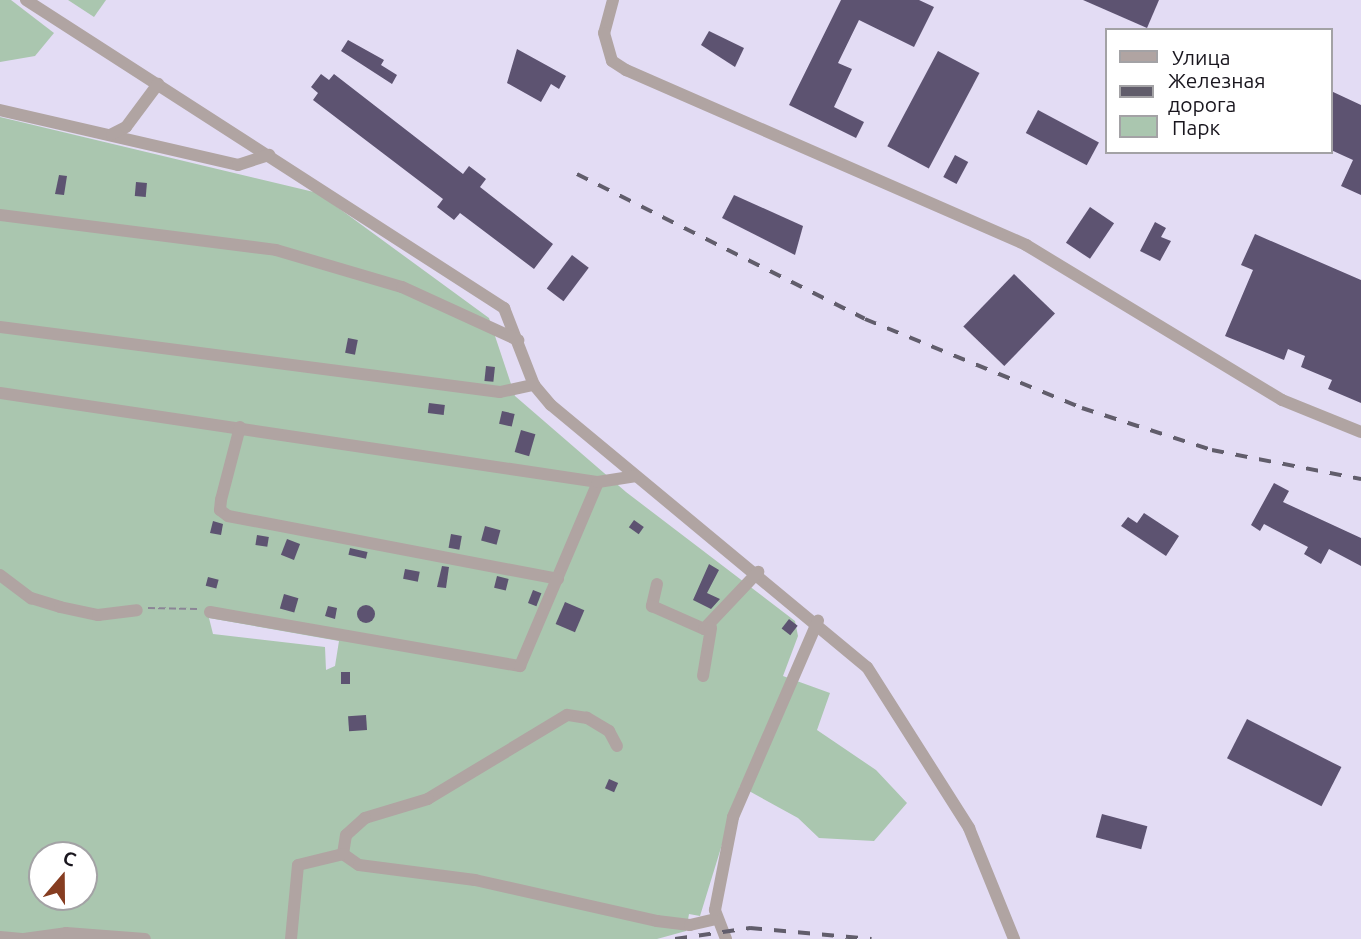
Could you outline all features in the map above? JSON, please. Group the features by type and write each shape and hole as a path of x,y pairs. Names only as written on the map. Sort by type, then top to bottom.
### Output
{"street":[{"path":"26,0 485,292 504,308 534,385 635,476 818,621 867,667 937,767 974,839 1014,939"},
{"path":"613,0 604,33 612,61 626,70 1026,245 1282,400 1361,432"},
{"path":"112,134 126,127 158,84"},
{"path":"0,110 238,165 269,155"},
{"path":"0,215 276,250 402,288 518,340"},
{"path":"0,327 500,392 534,385"},
{"path":"0,393 598,482 635,476"},
{"path":"240,427 219,510 228,516 558,579"},
{"path":"210,612 512,668 526,655 598,482"},
{"path":"703,676 711,628 758,572"},
{"path":"0,575 31,598 60,607 98,615 136,610"},
{"path":"657,584 652,606 711,628"},
{"path":"726,939 715,919 733,817 818,621"},
{"path":"343,854 346,835 365,818 428,799 567,715 609,731 617,746"},
{"path":"291,939 298,865 343,854 359,865 475,880 665,922 715,919"},
{"path":"0,937 23,939 66,933 145,939"}],"path":[{"path":"136,610 175,604 210,612"}],"green space":[{"path":"0,0 11,0 54,33 35,56 0,62"},
{"path":"68,0 106,0 94,17"},
{"path":"0,117 318,193 489,318 515,396 626,492 795,621 798,636 783,676 830,693 817,730 876,770 907,803 874,841 819,838 798,818 740,786 700,916 689,914 686,931 657,939 0,939","holes":["209,618 339,641 335,666 326,670 325,647 213,634"]}],"building":[{"path":"841,0 919,0 934,7 914,47 859,20 838,63 852,69 834,107 864,122 856,138 789,105"},
{"path":"1083,0 1159,0 1147,28"},
{"path":"709,31 744,48 735,67 701,45"},
{"path":"348,40 384,60 381,65 397,75 392,84 341,51"},
{"path":"517,49 566,76 559,89 551,84 541,102 507,83"},
{"path":"938,51 979,73 929,168 887,146"},
{"path":"321,74 329,80 334,74 463,174 469,166 486,179 480,187 553,244 534,269 460,213 454,220 437,207 443,199 313,100 318,93 311,87"},
{"path":"1333,92 1361,105 1361,195 1341,186 1353,160 1333,151"},
{"path":"1038,110 1099,142 1087,165 1026,133"},
{"path":"955,155 968,162 957,184 943,177"},
{"path":"59,175 67,176 64,195 55,194"},
{"path":"136,182 147,183 146,197 135,196"},
{"path":"734,195 803,226 795,255 722,218"},
{"path":"1090,207 1114,223 1090,259 1066,243"},
{"path":"1155,222 1166,228 1161,237 1171,241 1160,261 1140,251"},
{"path":"1255,234 1361,280 1361,403 1328,389 1332,380 1301,367 1305,356 1288,349 1284,360 1225,336 1253,270 1241,265"},
{"path":"572,255 589,268 563,301 547,289"},
{"path":"1014,274 1055,314 1004,366 963,327"},
{"path":"348,338 358,340 355,355 345,353"},
{"path":"486,366 495,367 493,382 484,381"},
{"path":"429,403 445,405 444,415 428,413"},
{"path":"502,411 515,414 512,427 499,424"},
{"path":"521,430 535,434 529,456 515,452"},
{"path":"1274,483 1289,491 1283,502 1361,538 1361,566 1329,549 1321,564 1304,554 1308,547 1264,524 1260,531 1251,525"},
{"path":"1144,513 1179,536 1166,556 1121,526 1128,517 1137,523"},
{"path":"634,520 644,527 639,534 629,527"},
{"path":"213,521 223,524 221,535 210,533"},
{"path":"485,526 500,530 497,545 481,540"},
{"path":"451,534 462,536 459,550 449,548"},
{"path":"257,535 269,537 267,547 255,545"},
{"path":"287,539 300,544 294,560 281,555"},
{"path":"350,548 368,552 366,559 348,555"},
{"path":"709,564 719,570 707,593 720,599 711,609 693,600"},
{"path":"442,566 449,567 446,588 437,587"},
{"path":"405,569 420,572 418,582 403,579"},
{"path":"497,576 509,579 506,591 494,588"},
{"path":"208,577 219,580 216,589 206,586"},
{"path":"533,590 541,593 536,606 528,603"},
{"path":"284,594 298,598 294,613 280,608"},
{"path":"565,602 584,610 575,632 556,624"},
{"path":"366,605 372,608 375,614 372,620 366,623 360,620 357,614 360,608"},
{"path":"328,606 337,608 335,619 325,616"},
{"path":"789,619 798,626 790,635 782,628"},
{"path":"341,672 350,672 350,684 341,684"},
{"path":"366,715 367,730 349,731 348,716"},
{"path":"1247,719 1341,767 1321,806 1227,758"},
{"path":"609,779 618,783 614,792 605,788"},
{"path":"1102,814 1147,826 1141,849 1096,837"}],"railway":[{"path":"577,174 865,319 1082,408 1212,450 1361,479"},
{"path":"675,939 750,928 872,939"}]}
